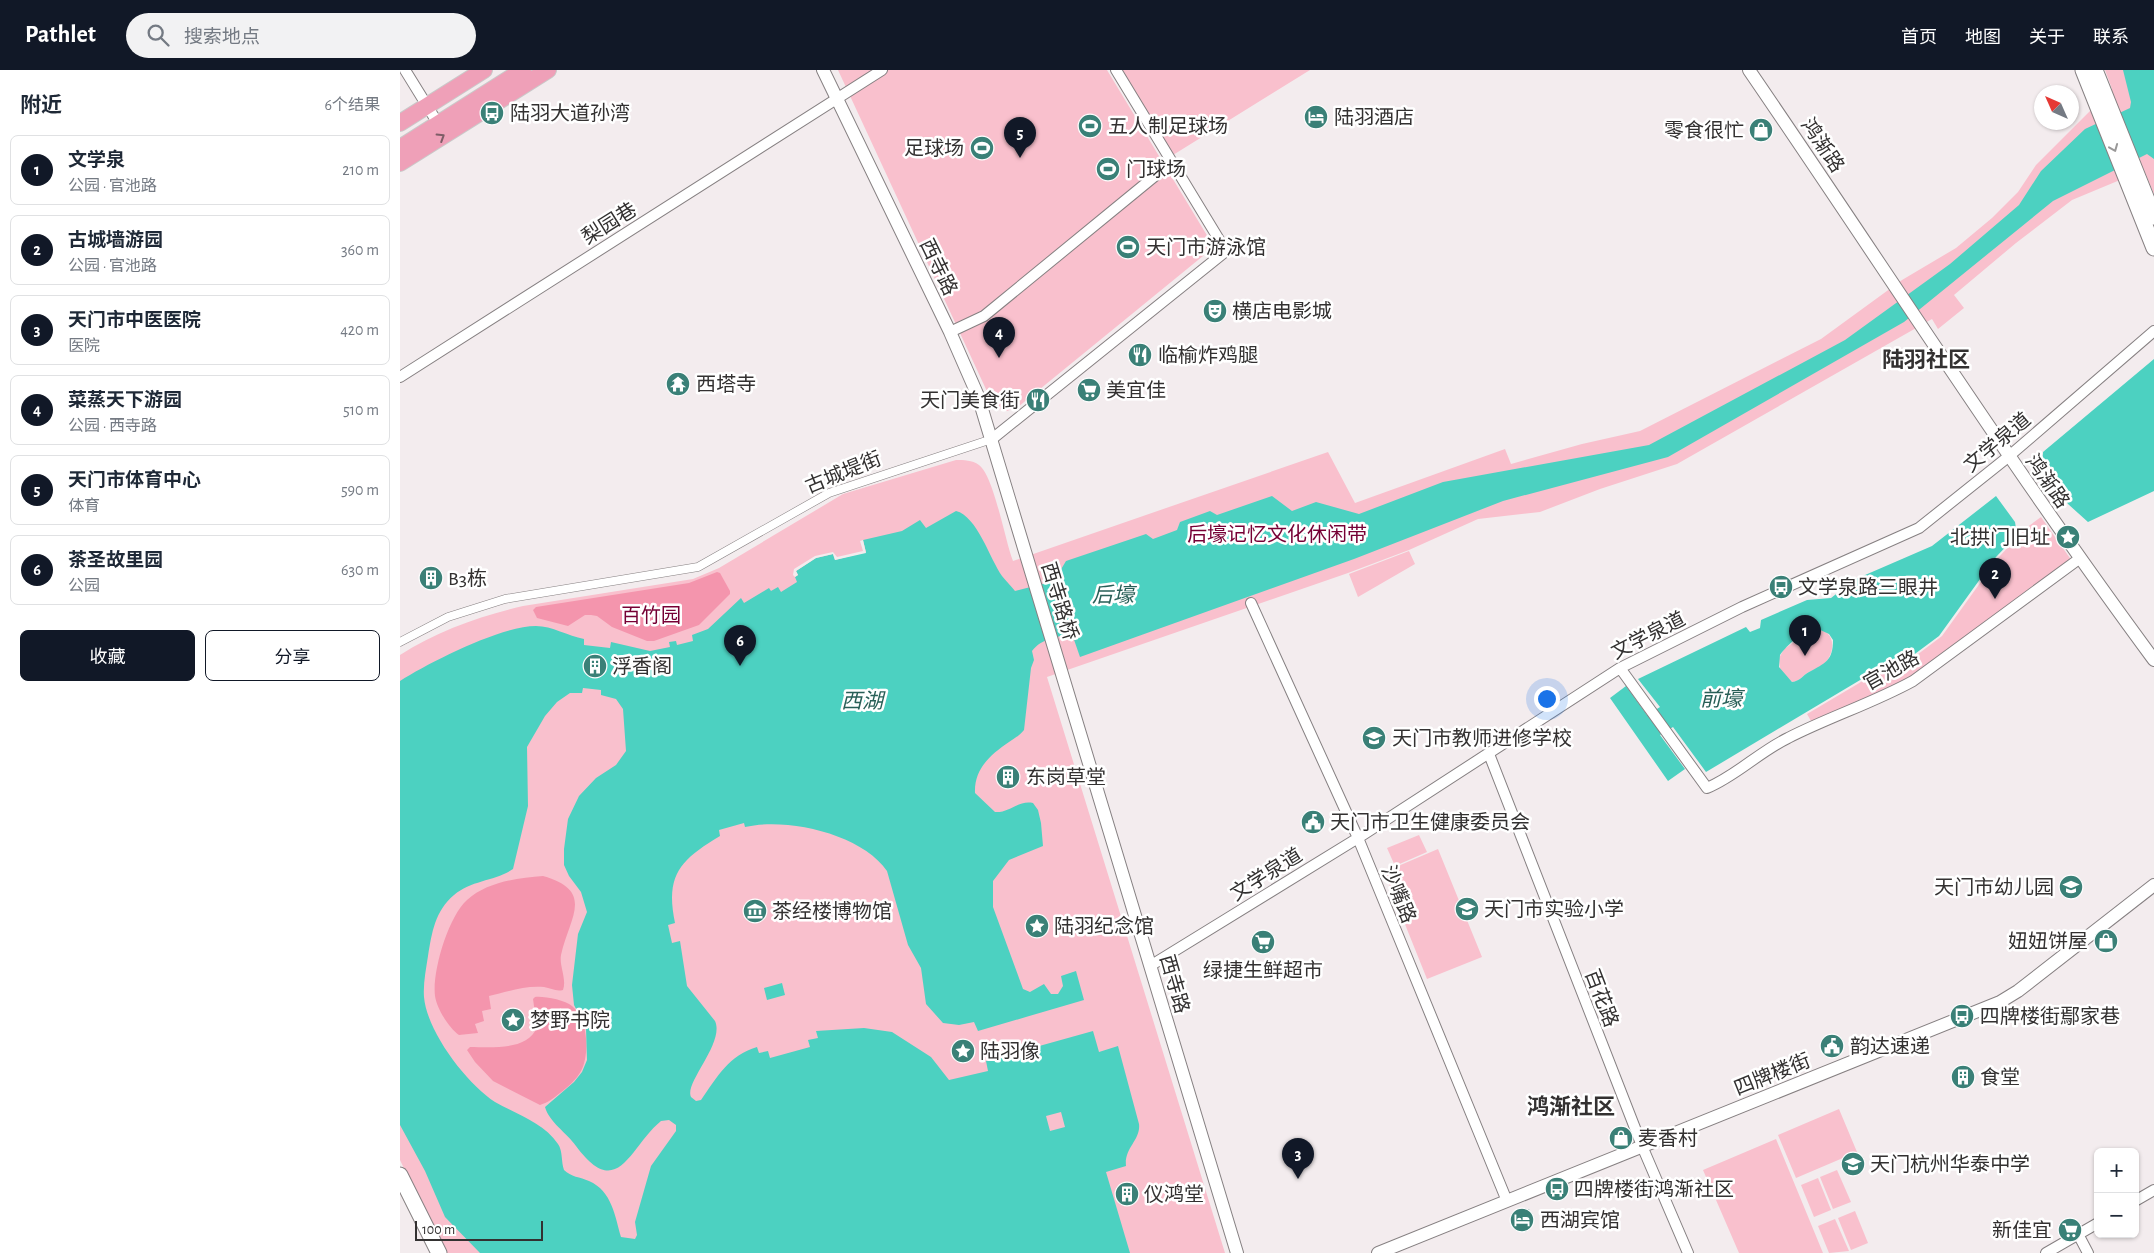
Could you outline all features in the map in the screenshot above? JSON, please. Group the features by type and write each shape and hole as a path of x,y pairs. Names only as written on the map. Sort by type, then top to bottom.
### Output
{"main road":[{"path":"400,138 430,111 484,70"},
{"path":"400,123 430,111 508,70"},
{"path":"400,148 523,70"},
{"path":"400,163 548,70"},
{"path":"2083,70 2154,248"},
{"path":"2095,70 2154,217"},
{"path":"400,1175 439,1253"},
{"path":"400,1195 429,1253"}],"street":[{"path":"405,70 430,111"},
{"name":"西寺路","path":"823,70 950,332 978,396 1006,488"},
{"name":"梨园巷","path":"400,377 882,70"},
{"path":"950,332 984,316 1172,162 1116,70"},
{"name":"鸿渐路","path":"1749,70 1900,292 2008,457 2079,559 2154,660"},
{"name":"古城堤街","path":"400,642 448,617 505,599 698,567 828,493 992,440 1226,250 1172,162"},
{"name":"文学泉道","path":"1150,966 1358,838 1620,668 1742,607 1919,528 2008,457 2154,331"},
{"name":"西寺路桥","path":"1006,488 1078,725"},
{"name":"官池路","path":"1620,668 1707,788 1723,781 1786,738 1913,682 2079,559"},
{"name":"沙嘴路","path":"1251,603 1358,838 1507,1201"},
{"name":"西寺路","path":"1078,725 1237,1253"},
{"name":"百花路","path":"1489,754 1642,1146 1688,1253"},
{"name":"四牌楼街","path":"1378,1253 2000,1002 2018,991 2154,885"},
{"path":"2139,1199 2154,1190"},
{"path":"2046,1253 2094,1225"},
{"path":"2078,1234 2088,1253"}],"green space":[{"path":"838,70 1107,70 1214,247 1018,407 1007,411 997,409 991,400"},
{"path":"1122,70 1310,70 1173,155"},
{"name":"后壕记忆文化休闲带","path":"2105,70 2154,70 2154,194 2144,170 2072,200 2016,243 1954,295 1964,308 1938,329 1932,319 1677,464 1600,489 1540,512 1478,519 1409,550 1348,573 1047,677 1225,1253 444,1253 400,1160 400,655 444,632 507,610 693,579 719,568 843,494 956,460 974,462 984,471 990,482 1013,561 1328,452 1355,503 1505,449 1511,464 1582,444 1640,431 1821,339 1902,280 1956,248 1992,218 2018,192 2036,165 2071,130 2079,130 2079,122 2112,89"},
{"path":"2041,517 2072,561 1909,681 1811,721 1807,714 1893,663 1901,667 1942,636 1998,558 2026,528"},
{"path":"1409,551 1415,564 1358,597 1349,574"},
{"name":"百竹园","path":"717,572 720,573 730,594 699,625 654,641 647,641 612,627 597,616 585,615 568,626 537,618 533,610 536,607 689,583"},
{"path":"1813,629 1820,630 1829,635 1832,651 1822,666 1792,682 1780,670 1779,658 1784,649"},
{"path":"1419,835 1427,852 1395,866 1387,848"},
{"path":"1438,849 1482,957 1427,979 1384,872"},
{"path":"543,876 559,882 569,889 574,898 573,918 561,955 564,981 563,990 530,987 489,996 491,1009 482,1011 484,1021 475,1024 478,1033 459,1035 444,1018 435,996 436,973 439,960 454,919 467,900 484,889 503,882"},
{"path":"535,997 554,999 572,1006 581,1019 586,1037 586,1056 577,1077 555,1097 540,1105 493,1081 475,1062 467,1050 470,1047 508,1046 526,1040 537,1027 533,999"},
{"path":"1839,1109 1857,1152 1796,1178 1778,1135"},
{"path":"1776,1139 1823,1253 1739,1253 1703,1170"},
{"path":"1837,1170 1851,1202 1833,1209 1820,1177"},
{"path":"1818,1178 1831,1210 1814,1217 1801,1185"},
{"path":"1855,1211 1868,1243 1851,1250 1838,1218"},
{"path":"1835,1219 1849,1251 1829,1253 1818,1226"}],"water":[{"name":"西湖","path":"2123,70 2154,70 2154,159 2147,154 2053,201 1904,322 1668,457 1503,501 1354,559 1080,657 1072,634 1040,643 1032,651 1034,660 1031,668 1024,730 984,763 977,777 975,793 995,812 1005,811 1023,803 1033,803 1038,810 1043,846 1009,860 993,881 993,907 1023,989 1030,992 1044,984 1051,994 1058,994 1063,986 1061,976 1076,971 1084,1000 978,1031 974,1022 959,1025 943,1023 926,1004 921,968 908,945 887,871 875,858 860,847 822,831 781,824 745,827 744,823 719,830 720,836 686,861 674,881 672,906 675,923 668,925 672,943 680,941 687,986 715,1021 717,1030 710,1051 693,1082 690,1091 691,1097 696,1101 701,1100 724,1068 739,1055 757,1047 759,1053 768,1051 770,1058 810,1047 808,1040 818,1038 816,1031 864,1028 892,1032 931,1057 949,1080 988,1071 986,1061 1093,1031 1099,1052 1118,1046 1139,1124 1138,1135 1127,1154 1126,1166 1106,1172 1130,1253 480,1253 445,1217 425,1171 400,1125 400,681 466,646 485,638 521,628 536,626 548,628 584,639 584,645 610,648 611,642 650,651 670,647 669,642 676,641 677,645 693,641 692,635 708,629 741,598 744,603 769,588 771,591 778,587 781,592 797,582 795,577 798,575 796,571 816,558 833,554 835,560 866,552 863,540 902,531 920,520 926,528 956,511 964,515 977,529 997,569 1015,591 1054,581 1066,561 1146,534 1153,539 1177,530 1180,522 1210,511 1217,515 1272,496 1292,511 1316,502 1359,514 1443,482 1649,445 1845,340 1950,264 2019,205 2041,171 2085,129 2130,108 2131,102","holes":["583,688 601,690 601,695 616,699 623,709 626,751 616,765 596,778 579,796 568,819 564,865 569,876 581,892 587,912 578,934 572,985 574,1005 586,1028 587,1060 582,1072 574,1082 545,1107 554,1123 590,1162 603,1170 613,1170 623,1164 661,1121 669,1120 676,1125 676,1131 651,1166 635,1222 637,1235 635,1239 621,1237 608,1198 597,1185 573,1176 564,1170 560,1147 545,1130 495,1102 484,1094 461,1070 440,1041 432,1026 424,997 429,947 438,915 448,901 461,890 513,869 528,806 527,747 545,716 557,702 570,693 582,693","1061,1112 1065,1127 1050,1131 1046,1116"]},
{"path":"2154,359 2154,491 2088,522 2068,504 2042,465 2043,452"},
{"name":"前壕","path":"1996,496 2015,522 2017,535 1996,557 1939,636 1900,665 1892,661 1706,772 1673,727 1660,735 1685,769 1668,781 1610,698 1626,686 1647,715 1660,707 1638,679 1746,627 1750,632 1760,628 1761,620 1807,600 1831,598 1840,591 1842,585 1932,546","holes":["1816,628 1829,634 1833,640 1830,657 1820,666 1792,682 1779,667 1780,655 1796,638 1811,629"]},
{"path":"782,983 785,995 767,1000 764,988"}],"pier":[{"path":"863,540 866,553 835,560 833,554 816,558 796,571 798,575 795,577 793,575 794,569 815,556 833,552 837,557 863,551 860,541"}],"place":[{"name":"陆羽大道孙湾","path":"492,113"},
{"name":"陆羽酒店","path":"1316,117"},
{"name":"五人制足球场","path":"1090,126"},
{"name":"零食很忙","path":"1761,130"},
{"name":"足球场","path":"982,148"},
{"name":"天门市体育中心","path":"1020,158"},
{"name":"门球场","path":"1108,169"},
{"name":"天门市游泳馆","path":"1128,247"},
{"name":"横店电影城","path":"1215,311"},
{"name":"临榆炸鸡腿","path":"1140,355"},
{"name":"菜蒸天下游园","path":"999,358"},
{"name":"西塔寺","path":"678,384"},
{"name":"美宜佳","path":"1089,390"},
{"name":"天门美食街","path":"1038,400"},
{"name":"北拱门旧址","path":"2068,537"},
{"name":"B3栋","path":"431,578"},
{"name":"文学泉路三眼井","path":"1781,587"},
{"name":"古城墙游园","path":"1995,599"},
{"name":"文学泉","path":"1805,656"},
{"name":"浮香阁","path":"595,666"},
{"name":"茶圣故里园","path":"740,666"},
{"name":"天门市教师进修学校","path":"1374,738"},
{"name":"东岗草堂","path":"1008,777"},
{"name":"天门市卫生健康委员会","path":"1313,822"},
{"name":"天门市幼儿园","path":"2071,887"},
{"name":"天门市实验小学","path":"1467,909"},
{"name":"茶经楼博物馆","path":"755,911"},
{"name":"陆羽纪念馆","path":"1037,926"},
{"name":"妞妞饼屋","path":"2106,941"},
{"name":"绿捷生鲜超市","path":"1263,942"},
{"name":"四牌楼街鄢家巷","path":"1962,1016"},
{"name":"梦野书院","path":"513,1020"},
{"name":"韵达速递","path":"1832,1046"},
{"name":"陆羽像","path":"963,1051"},
{"name":"食堂","path":"1963,1077"},
{"name":"麦香村","path":"1621,1138"},
{"name":"天门杭州华泰中学","path":"1853,1164"},
{"name":"天门市中医医院","path":"1298,1179"},
{"name":"四牌楼街鸿渐社区","path":"1557,1189"},
{"name":"仪鸿堂","path":"1127,1194"},
{"name":"西湖宾馆","path":"1522,1220"},
{"name":"新佳宜","path":"2070,1230"}],"district":[{"name":"陆羽社区","path":"1926,359"},
{"name":"鸿渐社区","path":"1571,1106"}],"water label":[{"name":"后壕","path":"1113,595"}]}
